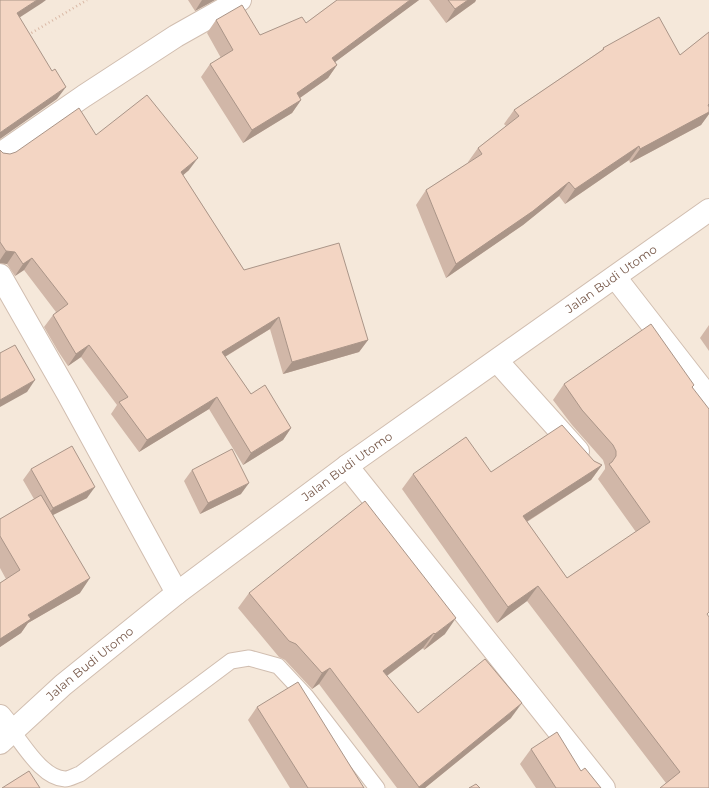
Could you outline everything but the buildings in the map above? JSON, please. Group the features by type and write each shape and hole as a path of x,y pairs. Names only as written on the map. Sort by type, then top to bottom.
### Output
{"street":[{"path":"0,154 84,96 176,36 240,0"},
{"name":"Jalan Budi Utomo","path":"4,730 63,685 177,593 347,466 709,210"},
{"path":"0,275 6,299 177,593"},
{"path":"615,277 709,398"},
{"path":"497,361 593,468"},
{"path":"347,466 604,788"}],"lane":[{"path":"4,730 57,782 80,774 231,661 249,658 278,666 306,696 377,788"}],"path":[{"path":"27,36 87,0"}],"shaded area":[{"path":"0,0 709,0 709,788 0,788"}]}
